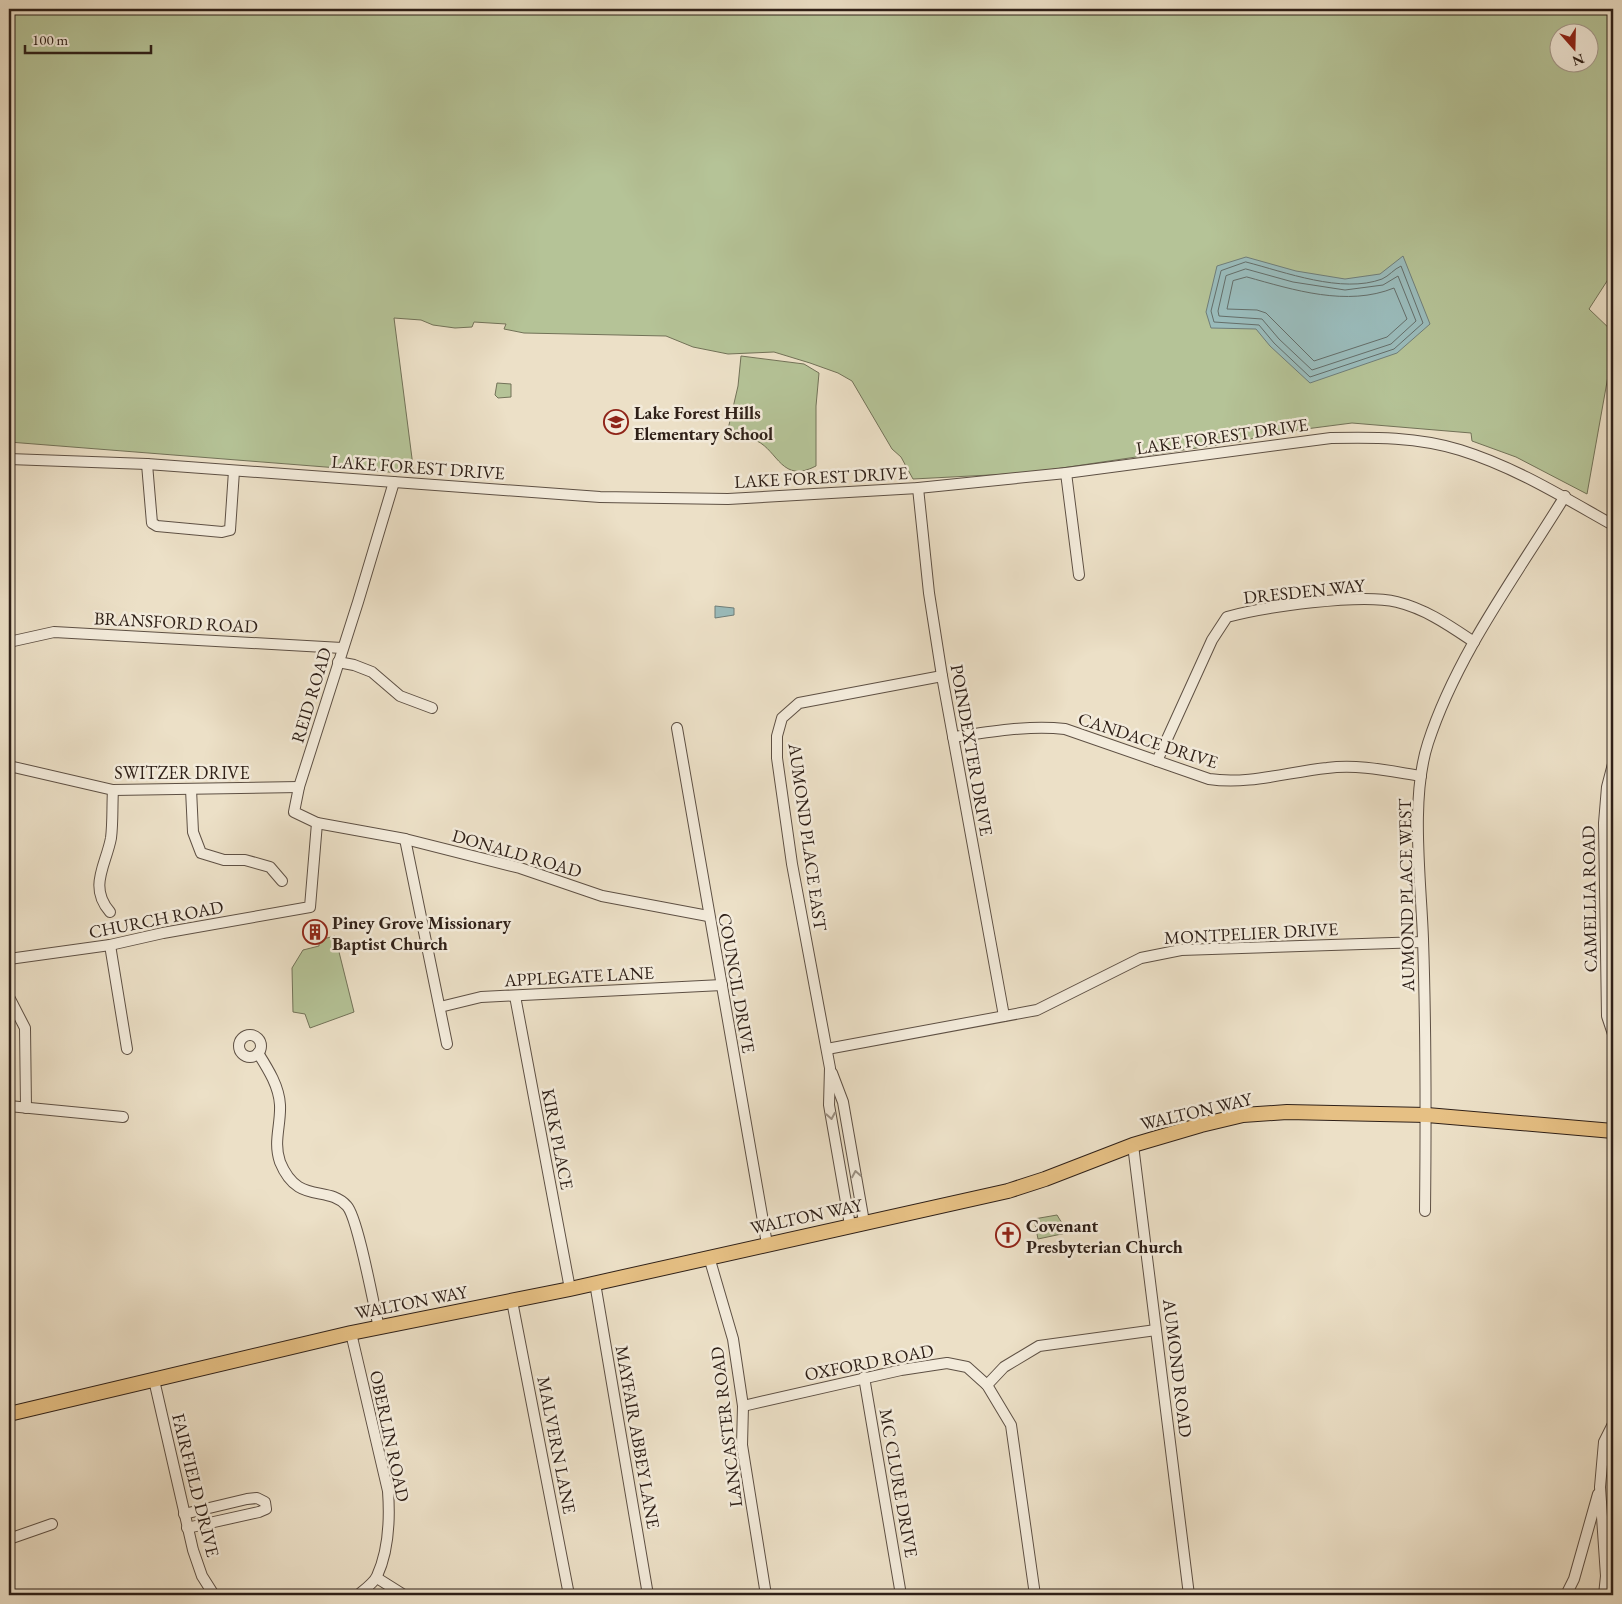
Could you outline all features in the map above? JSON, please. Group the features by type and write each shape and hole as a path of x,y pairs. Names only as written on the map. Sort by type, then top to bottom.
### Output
{"main road":[{"name":"WALTON WAY","path":"9,1414 351,1333 595,1284 850,1225 1008,1191 1045,1179 1133,1145 1243,1115 1286,1112 1427,1115 1613,1131"}],"street":[{"name":"LAKE FOREST DRIVE","path":"9,459 147,464 661,499 777,497 918,488 1066,473 1331,438 1376,437 1421,441 1458,449 1505,466 1565,496 1613,525"},
{"path":"147,464 152,523 157,526 222,532 230,530 234,471"},
{"path":"1066,473 1079,575"},
{"name":"REID ROAD","path":"317,823 294,812 299,787 394,482"},
{"name":"POINDEXTER DRIVE","path":"918,488 929,593 942,676 1004,1016"},
{"name":"AUMOND PLACE WEST","path":"1424,1211 1427,1115 1418,807 1427,745 1443,704 1474,642 1565,496"},
{"name":"DRESDEN WAY","path":"1156,761 1212,640 1227,617 1270,608 1319,603 1363,600 1396,602 1433,615 1474,642"},
{"name":"BRANSFORD ROAD","path":"9,642 54,632 342,648"},
{"path":"338,662 354,665 372,672 400,696 432,708"},
{"name":"AUMOND PLACE EAST","path":"850,1225 829,1105 830,1068 827,1049 781,791 777,736 782,718 799,703 942,676"},
{"name":"CANDACE DRIVE","path":"953,737 1012,728 1044,727 1065,730 1156,761 1180,767 1209,779 1229,782 1328,768 1360,766 1421,776"},
{"name":"COUNCIL DRIVE","path":"677,728 697,837 708,916 722,985 767,1244"},
{"name":"CAMELLIA ROAD","path":"1613,764 1607,787 1604,823 1607,1016 1613,1034"},
{"name":"SWITZER DRIVE","path":"9,766 113,790 299,787"},
{"path":"191,789 194,832 201,853 224,860 245,860 270,867 282,880"},
{"path":"110,912 101,902 99,888 103,863 111,839 113,790"},
{"name":"DONALD ROAD","path":"317,823 406,839 520,868 602,896 708,916"},
{"name":"CHURCH ROAD","path":"9,959 110,945 163,933 310,907 317,823"},
{"path":"406,839 447,1044"},
{"name":"MONTPELIER DRIVE","path":"827,1049 1037,1010 1141,958 1181,950 1423,942"},
{"path":"110,945 127,1049"},
{"name":"APPLEGATE LANE","path":"440,1007 481,997 722,985"},
{"name":"KIRK PLACE","path":"515,996 570,1289"},
{"path":"9,997 25,1028 26,1108"},
{"path":"258,1053 274,1081 279,1097 280,1107 276,1141 280,1160 291,1181 303,1190 337,1199 348,1207 366,1267 379,1328"},
{"name":"AUMOND PLACE EAST","path":"830,1068 843,1102 864,1222"},
{"path":"9,1106 123,1118"},
{"name":"AUMOND ROAD","path":"1133,1145 1189,1595"},
{"name":"LANCASTER ROAD","path":"709,1257 733,1339 743,1406 742,1445 766,1595"},
{"name":"MAYFAIR ABBEY LANE","path":"595,1284 648,1595"},
{"name":"MALVERN LANE","path":"512,1301 569,1595"},
{"path":"987,1385 1004,1367 1039,1346 1156,1330"},
{"name":"OBERLIN ROAD","path":"351,1333 388,1491 390,1515 386,1545 377,1578"},
{"name":"OXFORD ROAD","path":"743,1406 864,1377 947,1363 967,1367 987,1385 1011,1425 1035,1595"},
{"name":"MC CLURE DRIVE","path":"864,1377 901,1595"},
{"name":"FAIRFIELD DRIVE","path":"154,1380 187,1528 202,1576 214,1595"},
{"path":"1604,1595 1606,1576 1600,1487 1604,1442 1613,1424"},
{"path":"1566,1595 1574,1579 1600,1487"},
{"path":"184,1514 247,1499 257,1498 265,1502 266,1509 259,1512 187,1528"},
{"path":"9,1539 52,1524"},
{"path":"358,1595 377,1578 404,1595"}],"green space":[{"path":"9,9 1613,9 1613,260 1609,278 1589,309 1613,332 1613,348 1587,494 1516,457 1472,441 1471,433 1352,423 1267,434 1244,441 1028,473 913,479 901,457 892,449 852,381 838,373 810,363 774,352 728,354 693,347 666,336 524,333 504,329 506,324 474,322 472,327 455,328 433,325 421,320 394,318 414,474 9,442"},
{"path":"741,356 804,364 819,373 816,406 816,466 805,471 788,469 757,441 746,438 726,438 738,386"},
{"path":"497,383 511,384 511,397 498,398 495,395"},
{"path":"335,936 354,1012 310,1028 305,1014 293,1012 292,968 303,950 319,946 319,940"},
{"path":"1057,1215 1065,1228 1070,1227 1071,1232 1038,1239 1034,1219"}],"water":[{"path":"1403,256 1430,324 1397,353 1310,383 1270,346 1256,329 1211,328 1206,312 1217,266 1246,257 1296,271 1345,279 1380,274"},
{"path":"715,606 734,608 734,615 715,618"}],"place":[{"name":"Lake Forest Hills Elementary School","path":"616,422"},
{"name":"Piney Grove Missionary Baptist Church","path":"315,932"},
{"name":"Covenant Presbyterian Church","path":"1008,1235"}]}
